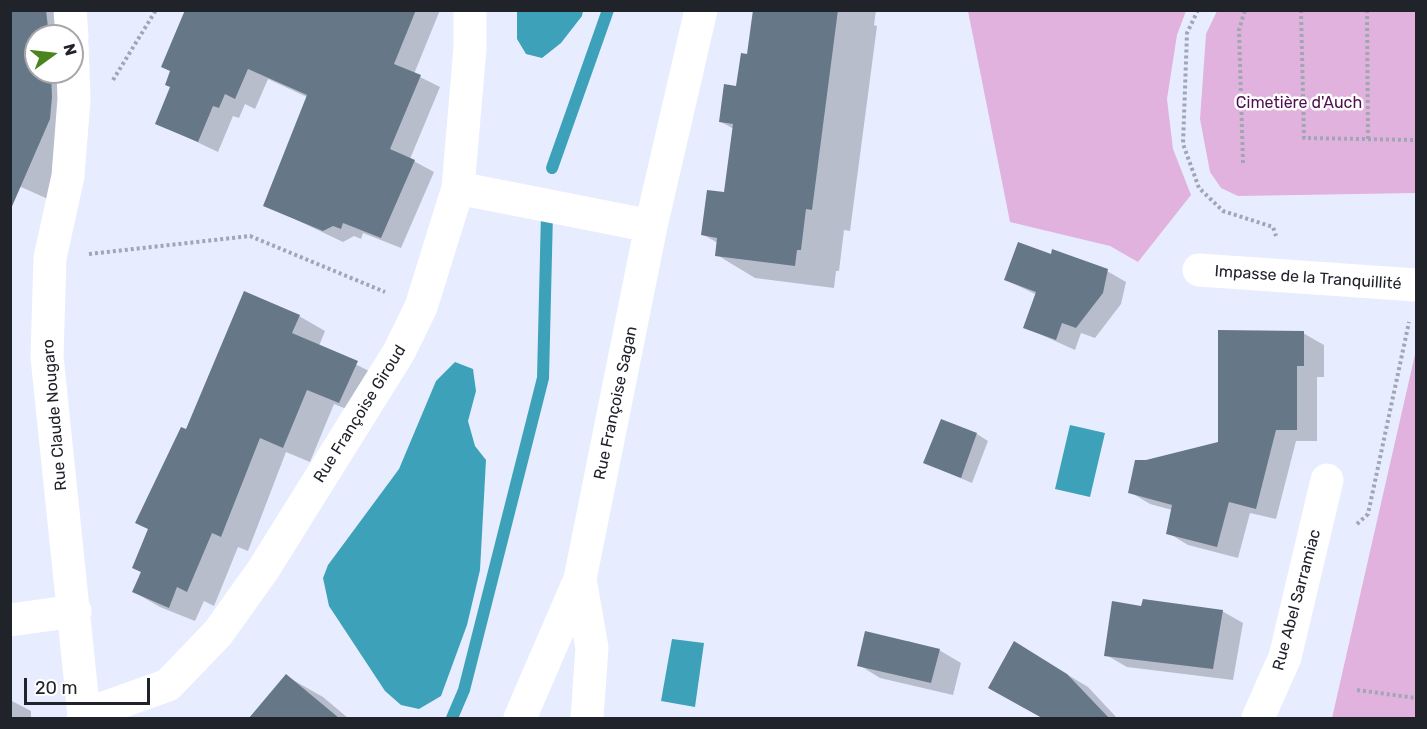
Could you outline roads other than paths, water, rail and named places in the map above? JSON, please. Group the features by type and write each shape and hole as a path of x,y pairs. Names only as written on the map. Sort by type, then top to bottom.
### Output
{"street":[{"name":"Rue Françoise Giroud","path":"84,717 168,685 218,633 263,570 387,372 421,307 458,188 470,48 470,10"},
{"name":"Rue Françoise Sagan","path":"520,718 580,579 651,226 701,10"},
{"name":"Rue Claude Nougaro","path":"73,84 68,176 50,258 47,357 75,611 84,717"},
{"path":"458,188 651,226"},
{"name":"Impasse de la Tranquillité","path":"1199,270 1289,277 1414,299"},
{"name":"Rue Abel Sarramiac","path":"1258,718 1285,657 1328,480"},
{"name":"Rue Françoise Sagan","path":"580,579 592,648 587,718"},
{"path":"10,620 75,611"}],"water":[{"path":"517,10 583,11 582,16 561,43 542,58 526,54 517,39"},
{"path":"455,362 473,369 476,391 468,421 475,446 486,460 480,570 467,625 441,696 419,709 401,705 385,691 329,606 323,578 328,565 399,469 436,381"},
{"path":"1070,425 1105,433 1090,497 1055,489"},
{"path":"672,639 704,643 695,707 661,701"}],"waterway":[{"path":"552,168 608,10"},
{"path":"452,718 464,690 543,378 547,213"}],"park label":[{"name":"Cimetière d'Auch","path":"1299,103"}]}
